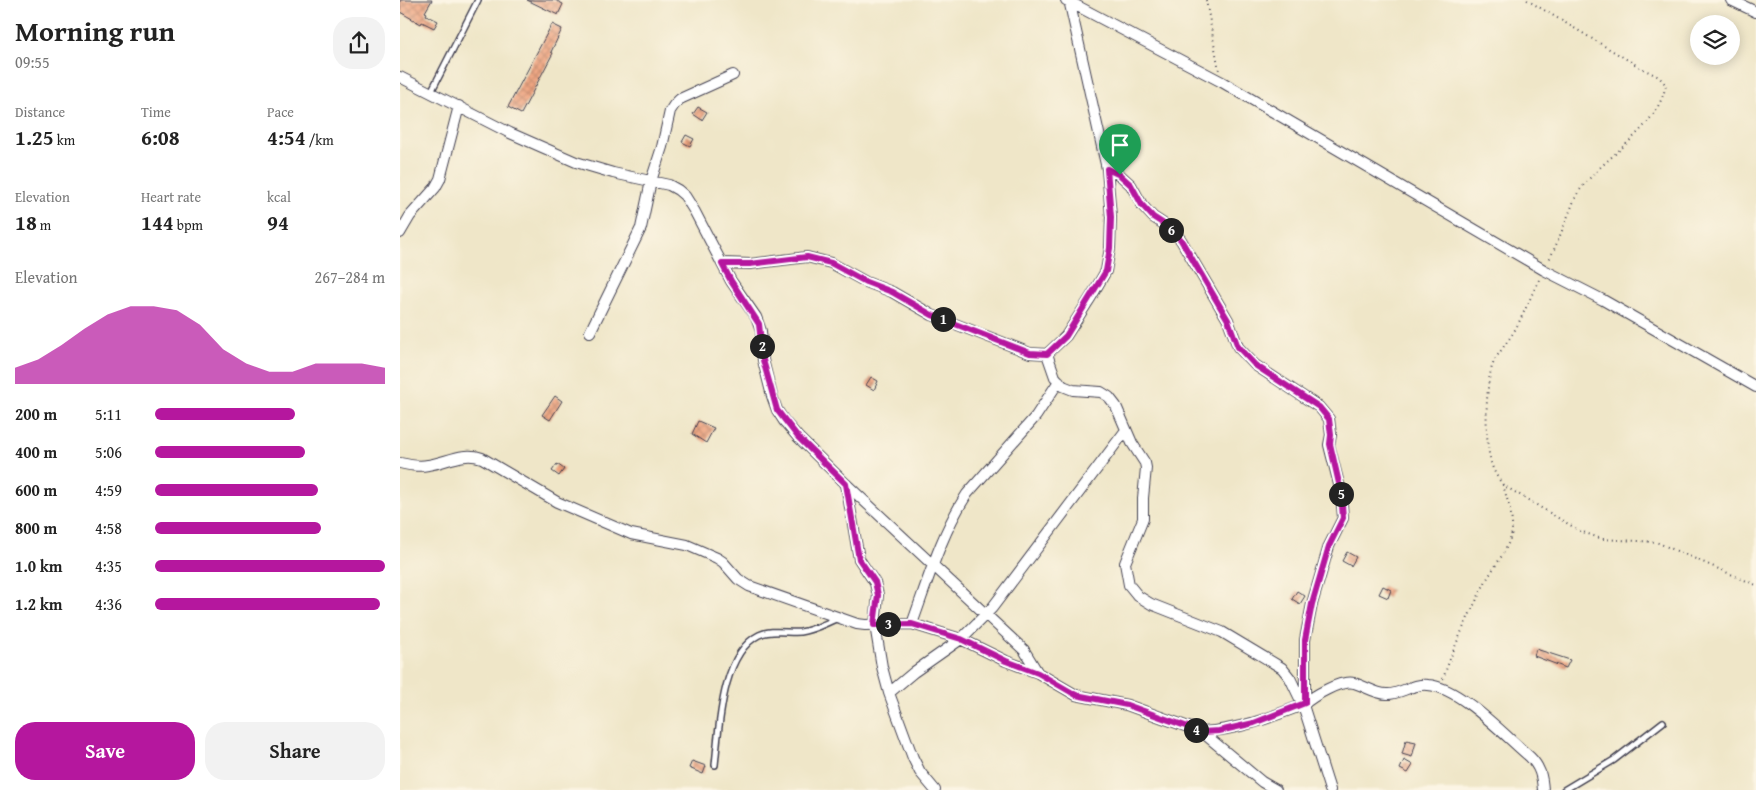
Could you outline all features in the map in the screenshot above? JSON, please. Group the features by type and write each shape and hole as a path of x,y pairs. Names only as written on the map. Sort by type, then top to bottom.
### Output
{"street":[{"path":"1068,0 1222,82 1544,270 1603,300 1756,387"},
{"path":"722,264 750,264 807,257 831,263 866,282 892,292 932,315 1030,353 1047,354 1066,336 1106,271 1110,248 1111,217 1107,169 1068,0"},
{"path":"1731,0 1756,12"},
{"path":"590,332 641,228 651,181 662,147 670,111 680,99 733,75"},
{"path":"400,77 510,133 576,162 613,173 669,185 685,196 708,234 731,281 759,324 763,360 777,410 798,437 846,484 1024,650 1038,673"},
{"path":"400,233 410,216 435,188 440,179 459,106"},
{"path":"1107,169 1120,175 1131,185 1142,205 1153,217 1170,228 1181,240 1228,320 1238,347 1255,365 1319,407 1329,419 1330,451 1339,485 1343,518 1329,546 1312,604 1305,640 1304,704"},
{"path":"1047,354 1055,377 1059,381 1073,390 1100,392 1109,397 1122,417 1126,430 1145,463 1142,498 1143,519 1126,563 1129,585 1138,596 1151,604 1222,632 1282,668 1290,678 1304,704 1330,790"},
{"path":"912,624 933,564 954,516 967,494 1036,416 1059,381"},
{"path":"889,693 928,661 961,639 986,614 1032,557 1126,430"},
{"path":"400,463 410,466 427,466 462,456 473,455 482,458 557,502 631,534 679,543 702,551 723,562 738,580 749,586 857,624 912,624 961,639 1006,661 1038,673 1076,695 1127,705 1202,732 1262,782 1276,790"},
{"path":"846,484 859,559 875,582 878,595 874,625 889,693 913,758 920,772 935,790"},
{"path":"1202,732 1219,731 1254,723 1304,704 1346,682 1353,682 1386,694 1394,694 1409,687 1426,684 1441,687 1464,700 1538,766 1542,775 1543,790"}],"lane":[{"path":"431,92 478,0"},
{"path":"715,765 724,692 734,664 746,645 759,634 811,630 839,617"},
{"path":"1564,790 1614,760 1663,722"}],"path":[{"path":"1206,0 1222,82"},
{"path":"1527,0 1643,69 1659,76 1666,86 1664,96 1654,114 1635,135 1602,165 1579,191 1557,243 1515,330 1492,365 1487,403 1488,444 1495,474 1504,485 1580,531 1602,539 1656,542 1756,585"},
{"path":"1441,687 1456,641 1507,545 1512,531 1512,520 1504,485"}],"building":[{"path":"400,0 432,0 425,12 427,13 426,15 438,21 434,28 422,22 421,24 400,12"},
{"path":"527,0 555,0 563,4 558,15"},
{"path":"552,24 562,29 551,52 553,53 521,114 508,107"},
{"path":"698,107 707,112 702,120 693,114"},
{"path":"686,135 694,139 690,146 682,142"},
{"path":"871,377 878,381 874,390 866,385"},
{"path":"555,396 562,401 550,420 542,415"},
{"path":"698,421 714,428 706,443 692,434"},
{"path":"557,464 564,469 559,476 552,471"},
{"path":"1347,552 1356,557 1351,566 1342,561"},
{"path":"1383,586 1391,590 1388,598 1379,594"},
{"path":"1297,591 1305,596 1300,604 1292,599"},
{"path":"1536,649 1570,660 1566,668 1534,656"},
{"path":"1406,740 1416,742 1412,757 1402,754"},
{"path":"1404,760 1413,765 1408,773 1400,769"},
{"path":"692,761 706,766 703,774 689,768"}],"route":[{"path":"1107,169 1120,175 1131,185 1142,205 1153,217 1170,228 1181,240 1228,320 1238,347 1255,365 1319,407 1329,419 1331,458 1341,492 1343,518 1329,546 1312,604 1305,640 1305,703 1254,723 1219,731 1202,732 1127,705 1076,695 1038,673 1006,661 961,639 912,624 874,625 878,610 878,595 875,582 859,559 846,484 798,437 777,410 763,360 759,324 722,264 750,264 807,257 831,263 866,282 892,292 932,315 1030,353 1047,354 1066,336 1106,271 1110,248 1111,217 1107,169"}]}
